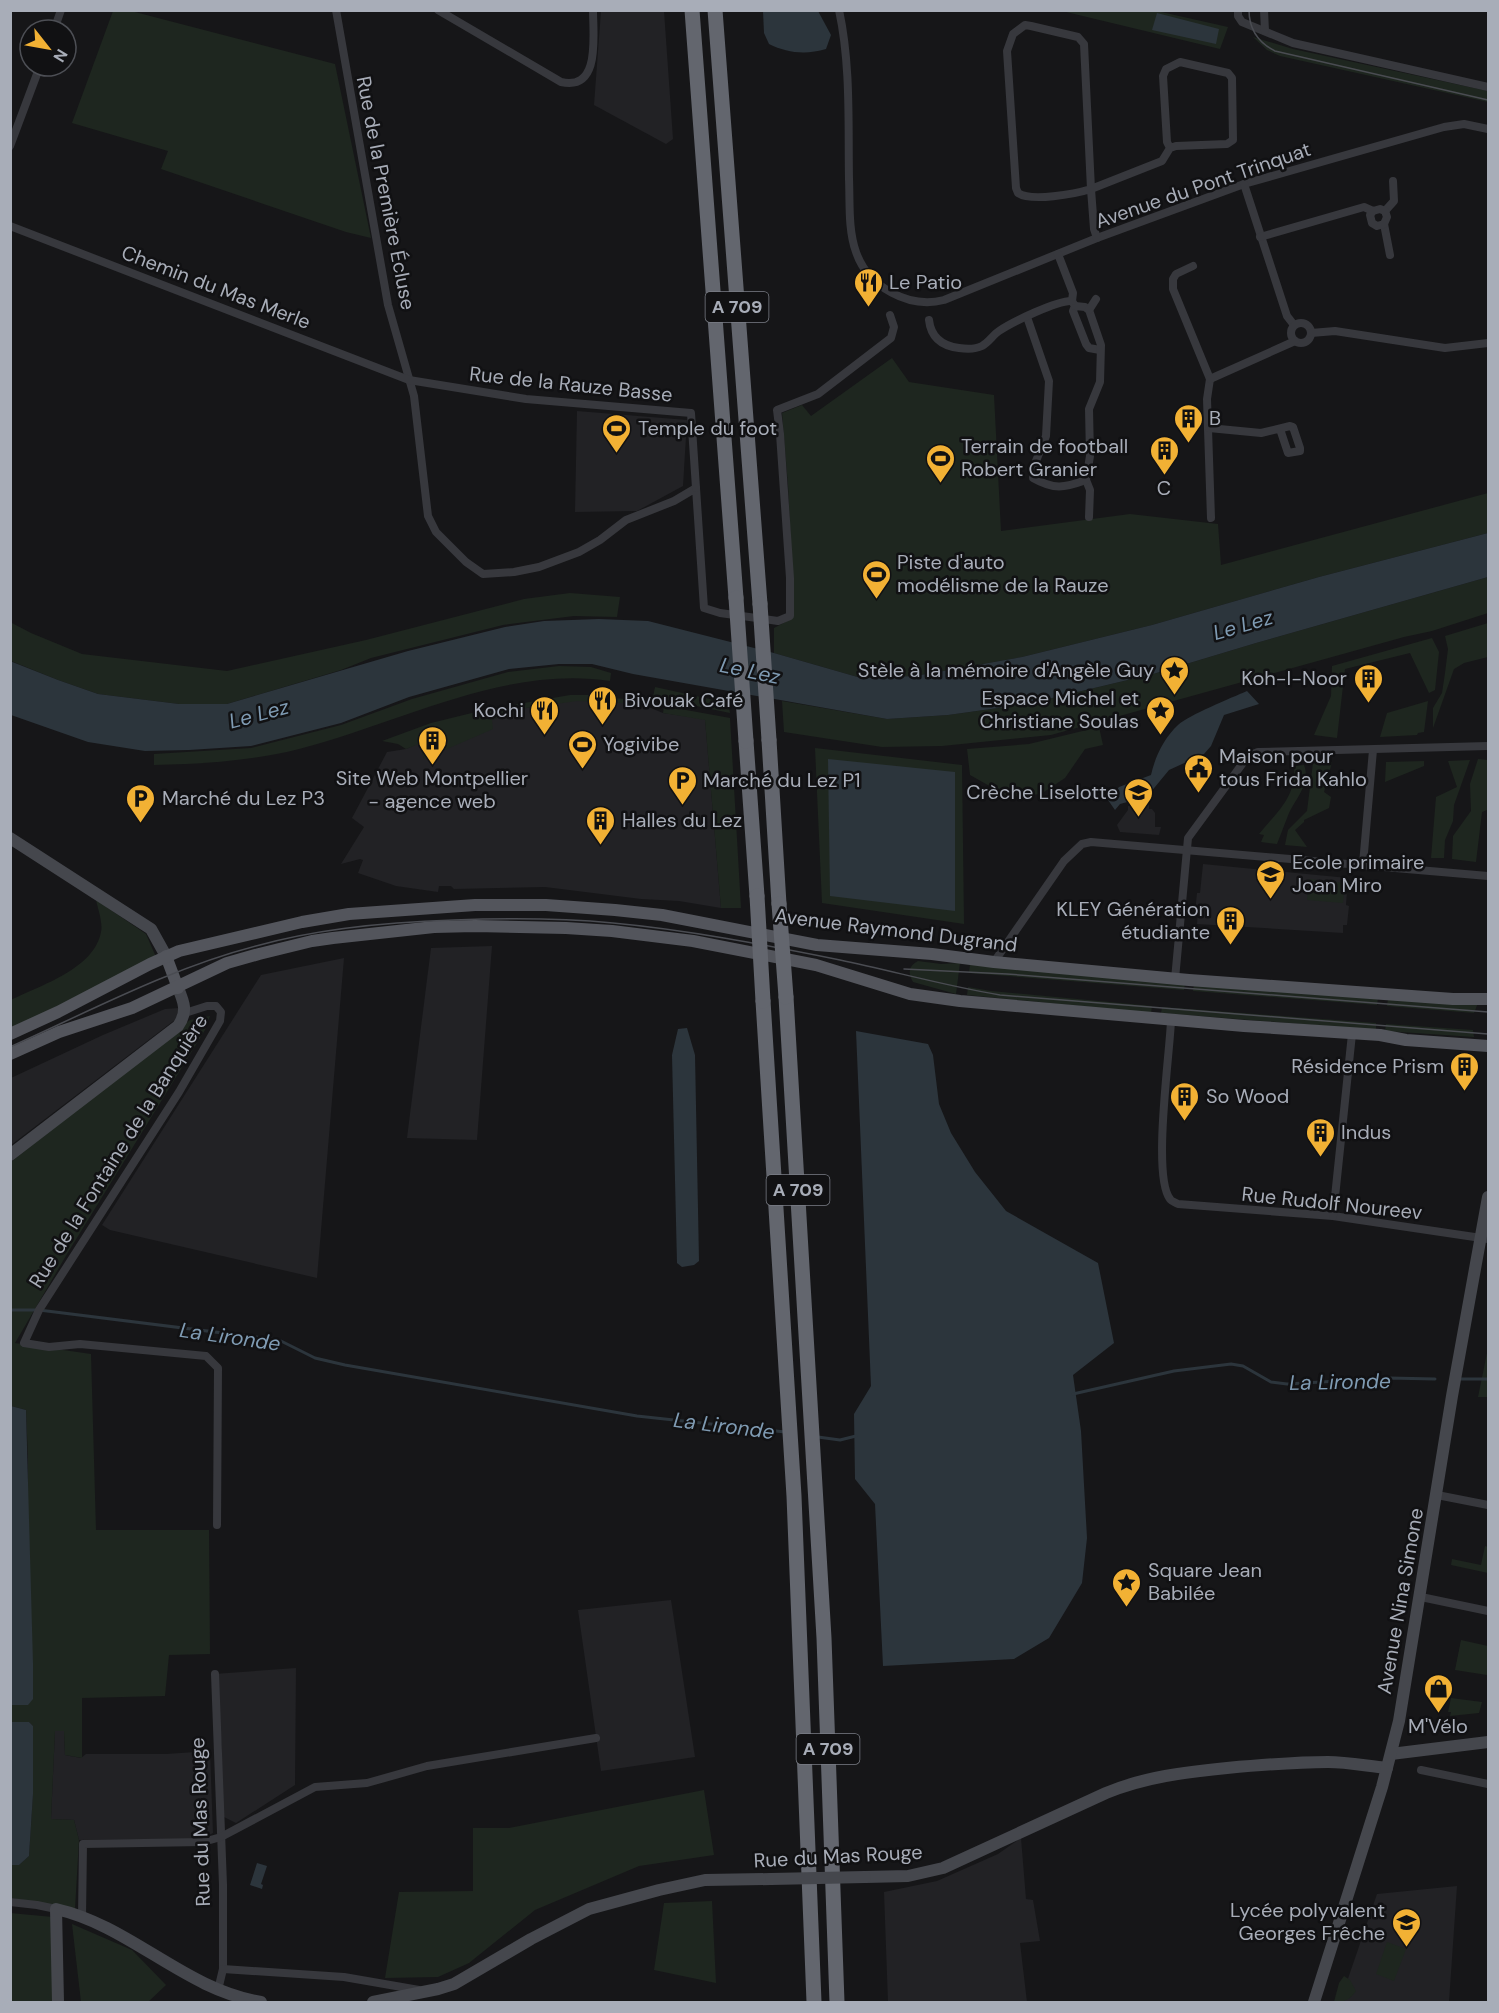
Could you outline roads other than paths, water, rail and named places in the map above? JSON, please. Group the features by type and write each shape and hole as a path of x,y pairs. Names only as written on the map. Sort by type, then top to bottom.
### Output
{"highway":[{"name":"A 709","path":"692,10 757,896 788,1384 814,2002"},
{"name":"A 709","path":"715,10 760,604 786,997 824,1638 837,2002"}],"main road":[{"name":"Avenue Raymond Dugrand","path":"10,1034 82,1001 166,956 302,922 381,911 475,905 568,906 662,915 817,945 932,954 994,962 1453,999 1488,999"},
{"name":"Avenue Raymond Dugrand","path":"10,1054 59,1032 132,1008 227,963 276,949 333,938 434,927 555,927 612,931 693,941 816,965 910,994 999,1005 1380,1035 1406,1040 1488,1046"},
{"path":"166,956 178,988"}],"street":[{"name":"Rue de la Première Écluse","path":"336,10 388,305 414,396 423,476 431,523 436,532 466,562 483,574 514,572 561,560 600,540 626,520 674,501 696,489"},
{"path":"438,10 561,82 571,84 580,82 590,70 593,10"},
{"name":"Avenue du Pont Trinquat","path":"839,10 845,44 850,213 855,251 867,272 883,288 900,298 918,302 934,302 1097,238 1244,184 1444,127 1464,124 1488,129"},
{"path":"1238,10 1238,16 1242,22 1293,43 1488,87"},
{"path":"1264,10 1265,32"},
{"path":"1097,238 1094,229 1091,189 1084,45 1078,37 1025,25 1013,34 1007,51 1018,193 1030,198 1081,192 1091,189 1162,161 1170,148 1176,146 1227,144 1233,140 1232,78 1228,73 1180,62 1166,69 1163,76 1167,142 1170,148"},
{"path":"10,146 36,78"},
{"path":"1385,211 1394,201 1393,181"},
{"path":"1244,184 1287,316 1294,325"},
{"path":"1260,237 1364,207 1372,211"},
{"path":"1384,224 1377,226 1372,223 1370,215 1377,208 1385,211"},
{"path":"1385,211 1387,217 1384,224 1390,255"},
{"name":"Chemin du Mas Merle","path":"10,226 409,380"},
{"path":"1058,254 1073,293 1073,311 1086,345 1089,348 1100,350"},
{"path":"1193,266 1176,274 1173,279 1173,289 1210,379 1208,399 1211,518"},
{"path":"1089,310 1096,298"},
{"path":"929,320 930,328 939,343 965,349 980,347 999,331 1065,300 1089,310 1101,345 1100,382 1089,409 1090,456 1086,480 1090,490 1089,517"},
{"path":"696,489 704,608 720,613 778,621 790,616 790,578 777,410 818,394 891,338 894,327 890,315"},
{"path":"1028,317 1049,381 1046,436 1034,466 1033,478 1046,485 1057,487 1086,480"},
{"path":"1210,379 1295,341 1299,343 1308,341 1310,328 1303,323 1294,325"},
{"path":"1294,325 1291,334 1295,341"},
{"path":"1311,333 1335,330 1445,348 1488,343"},
{"name":"Rue de la Rauze Basse","path":"409,380 526,399 691,413 696,489"},
{"path":"1209,428 1261,433 1280,429"},
{"path":"1175,978 1188,838 1248,756 1258,752 1488,746"},
{"path":"1363,864 1373,750"},
{"path":"10,838 151,929 166,956"},
{"path":"994,962 1064,861 1082,844 1106,843 1488,876"},
{"path":"10,1155 178,1026 186,1008 178,988"},
{"name":"Rue de la Fontaine de la Banquière","path":"185,1013 207,1006 216,1006 221,1012 220,1021 178,1092 39,1311 24,1343 49,1347 80,1344 206,1356 218,1368 217,1525"},
{"name":"Rue Rudolf Noureev","path":"1171,1020 1163,1112 1162,1161 1170,1200 1178,1204 1333,1216 1485,1238"},
{"path":"1333,1216 1352,1034"},
{"name":"Avenue Nina Simone","path":"1314,2002 1387,1768 1399,1721 1452,1396 1485,1238 1488,1197"},
{"path":"1437,1495 1488,1505"},
{"path":"1421,1597 1488,1611"},
{"name":"Rue du Mas Rouge","path":"215,1674 223,1969 218,1990"},
{"path":"82,1917 83,1844 203,1842 221,1837 315,1787 367,1783 427,1766 596,1738"},
{"path":"1391,1754 1488,1740"},
{"name":"Rue du Mas Rouge","path":"373,2002 454,1984 531,1939 589,1909 659,1890 705,1880 908,1876 943,1868 1121,1786 1165,1776 1266,1765 1329,1762 1387,1768"},
{"path":"1421,1770 1488,1784"},
{"path":"10,1902 37,1905 82,1917 114,1931 173,1967 218,1990 261,2002"},
{"path":"56,1909 58,2002"},
{"name":"Rue du Mas Rouge","path":"223,1969 344,1977 418,1990 438,1989"}],"water":[{"path":"763,11 818,11 831,35 826,49 797,52 769,44 764,33"},
{"path":"1157,13 1219,29 1216,44 1152,30"},
{"name":"Le Lez","path":"1488,533 1488,577 1153,674 1027,704 948,715 887,719 633,674 592,664 559,664 509,669 409,697 341,723 251,746 145,751 88,742 11,715 10,661 98,694 179,704 227,704 408,651 505,627 544,621 599,619 648,621 861,678 915,676 1022,657 1152,625 1319,577"},
{"path":"1247,691 1259,704 1224,715 1211,746 1204,754 1169,770 1150,793 1142,798 1120,804 1115,810 1108,800 1119,787 1151,775 1161,748 1178,725 1200,712"},
{"path":"828,759 955,772 955,911 830,896"},
{"path":"687,1028 695,1055 699,1261 694,1265 682,1267 677,1263 672,1055 678,1029"},
{"path":"856,1031 928,1044 933,1055 939,1104 951,1133 975,1172 1006,1211 1098,1263 1114,1343 1073,1375 1081,1431 1087,1538 1082,1583 1049,1638 1014,1659 883,1666 875,1504 855,1479 854,1414 871,1386"},
{"path":"11,1406 26,1410 33,1664 33,1699 28,1705 11,1705"},
{"path":"11,1722 29,1722 33,1726 33,1794 29,1856 19,1865 11,1865"},
{"path":"257,1863 267,1866 261,1884 262,1889 250,1885"}],"waterway":[{"name":"La Lironde","path":"10,1310 39,1310 279,1340 315,1358 345,1365 637,1416 785,1432"},
{"name":"La Lironde","path":"1073,1394 1174,1371 1231,1364 1243,1366 1271,1382 1287,1384 1389,1378 1435,1379"},
{"name":"La Lironde","path":"1457,1379 1488,1379"},
{"name":"La Lironde","path":"818,1437 840,1440 856,1436"}],"tram line":[{"path":"1249,10 1249,17 1256,35 1275,51 1488,100"},
{"path":"10,1047 162,978 256,946 354,927 404,922 494,919 593,921 698,934 840,960 1000,995 1488,1034"},
{"path":"904,969 1007,974 1488,1012"}],"place":[{"name":"Le Patio","path":"868,308"},
{"name":"B","path":"1188,444"},
{"name":"Temple du foot","path":"617,454"},
{"name":"C","path":"1164,476"},
{"name":"Terrain de football Robert Granier","path":"940,484"},
{"name":"Piste d'auto modélisme de la Rauze","path":"876,600"},
{"name":"Stèle à la mémoire d'Angèle Guy","path":"1175,696"},
{"name":"Koh-I-Noor","path":"1368,704"},
{"name":"Bivouak Café","path":"603,726"},
{"name":"Kochi","path":"545,736"},
{"name":"Espace Michel et Christiane Soulas","path":"1160,736"},
{"name":"Site Web Montpellier - agence web","path":"432,766"},
{"name":"Yogivibe","path":"582,770"},
{"name":"Maison pour tous Frida Kahlo","path":"1198,794"},
{"name":"Marché du Lez P1","path":"682,806"},
{"name":"Crèche Liselotte","path":"1139,818"},
{"name":"Marché du Lez P3","path":"141,824"},
{"name":"Halles du Lez","path":"601,846"},
{"name":"Ecole primaire Joan Miro","path":"1271,900"},
{"name":"KLEY Génération étudiante","path":"1231,946"},
{"name":"Résidence Prism","path":"1465,1092"},
{"name":"So Wood","path":"1185,1122"},
{"name":"Indus","path":"1320,1158"},
{"name":"Square Jean Babilée","path":"1127,1608"},
{"name":"M'Vélo","path":"1438,1714"},
{"name":"Lycée polyvalent Georges Frêche","path":"1406,1948"}]}
